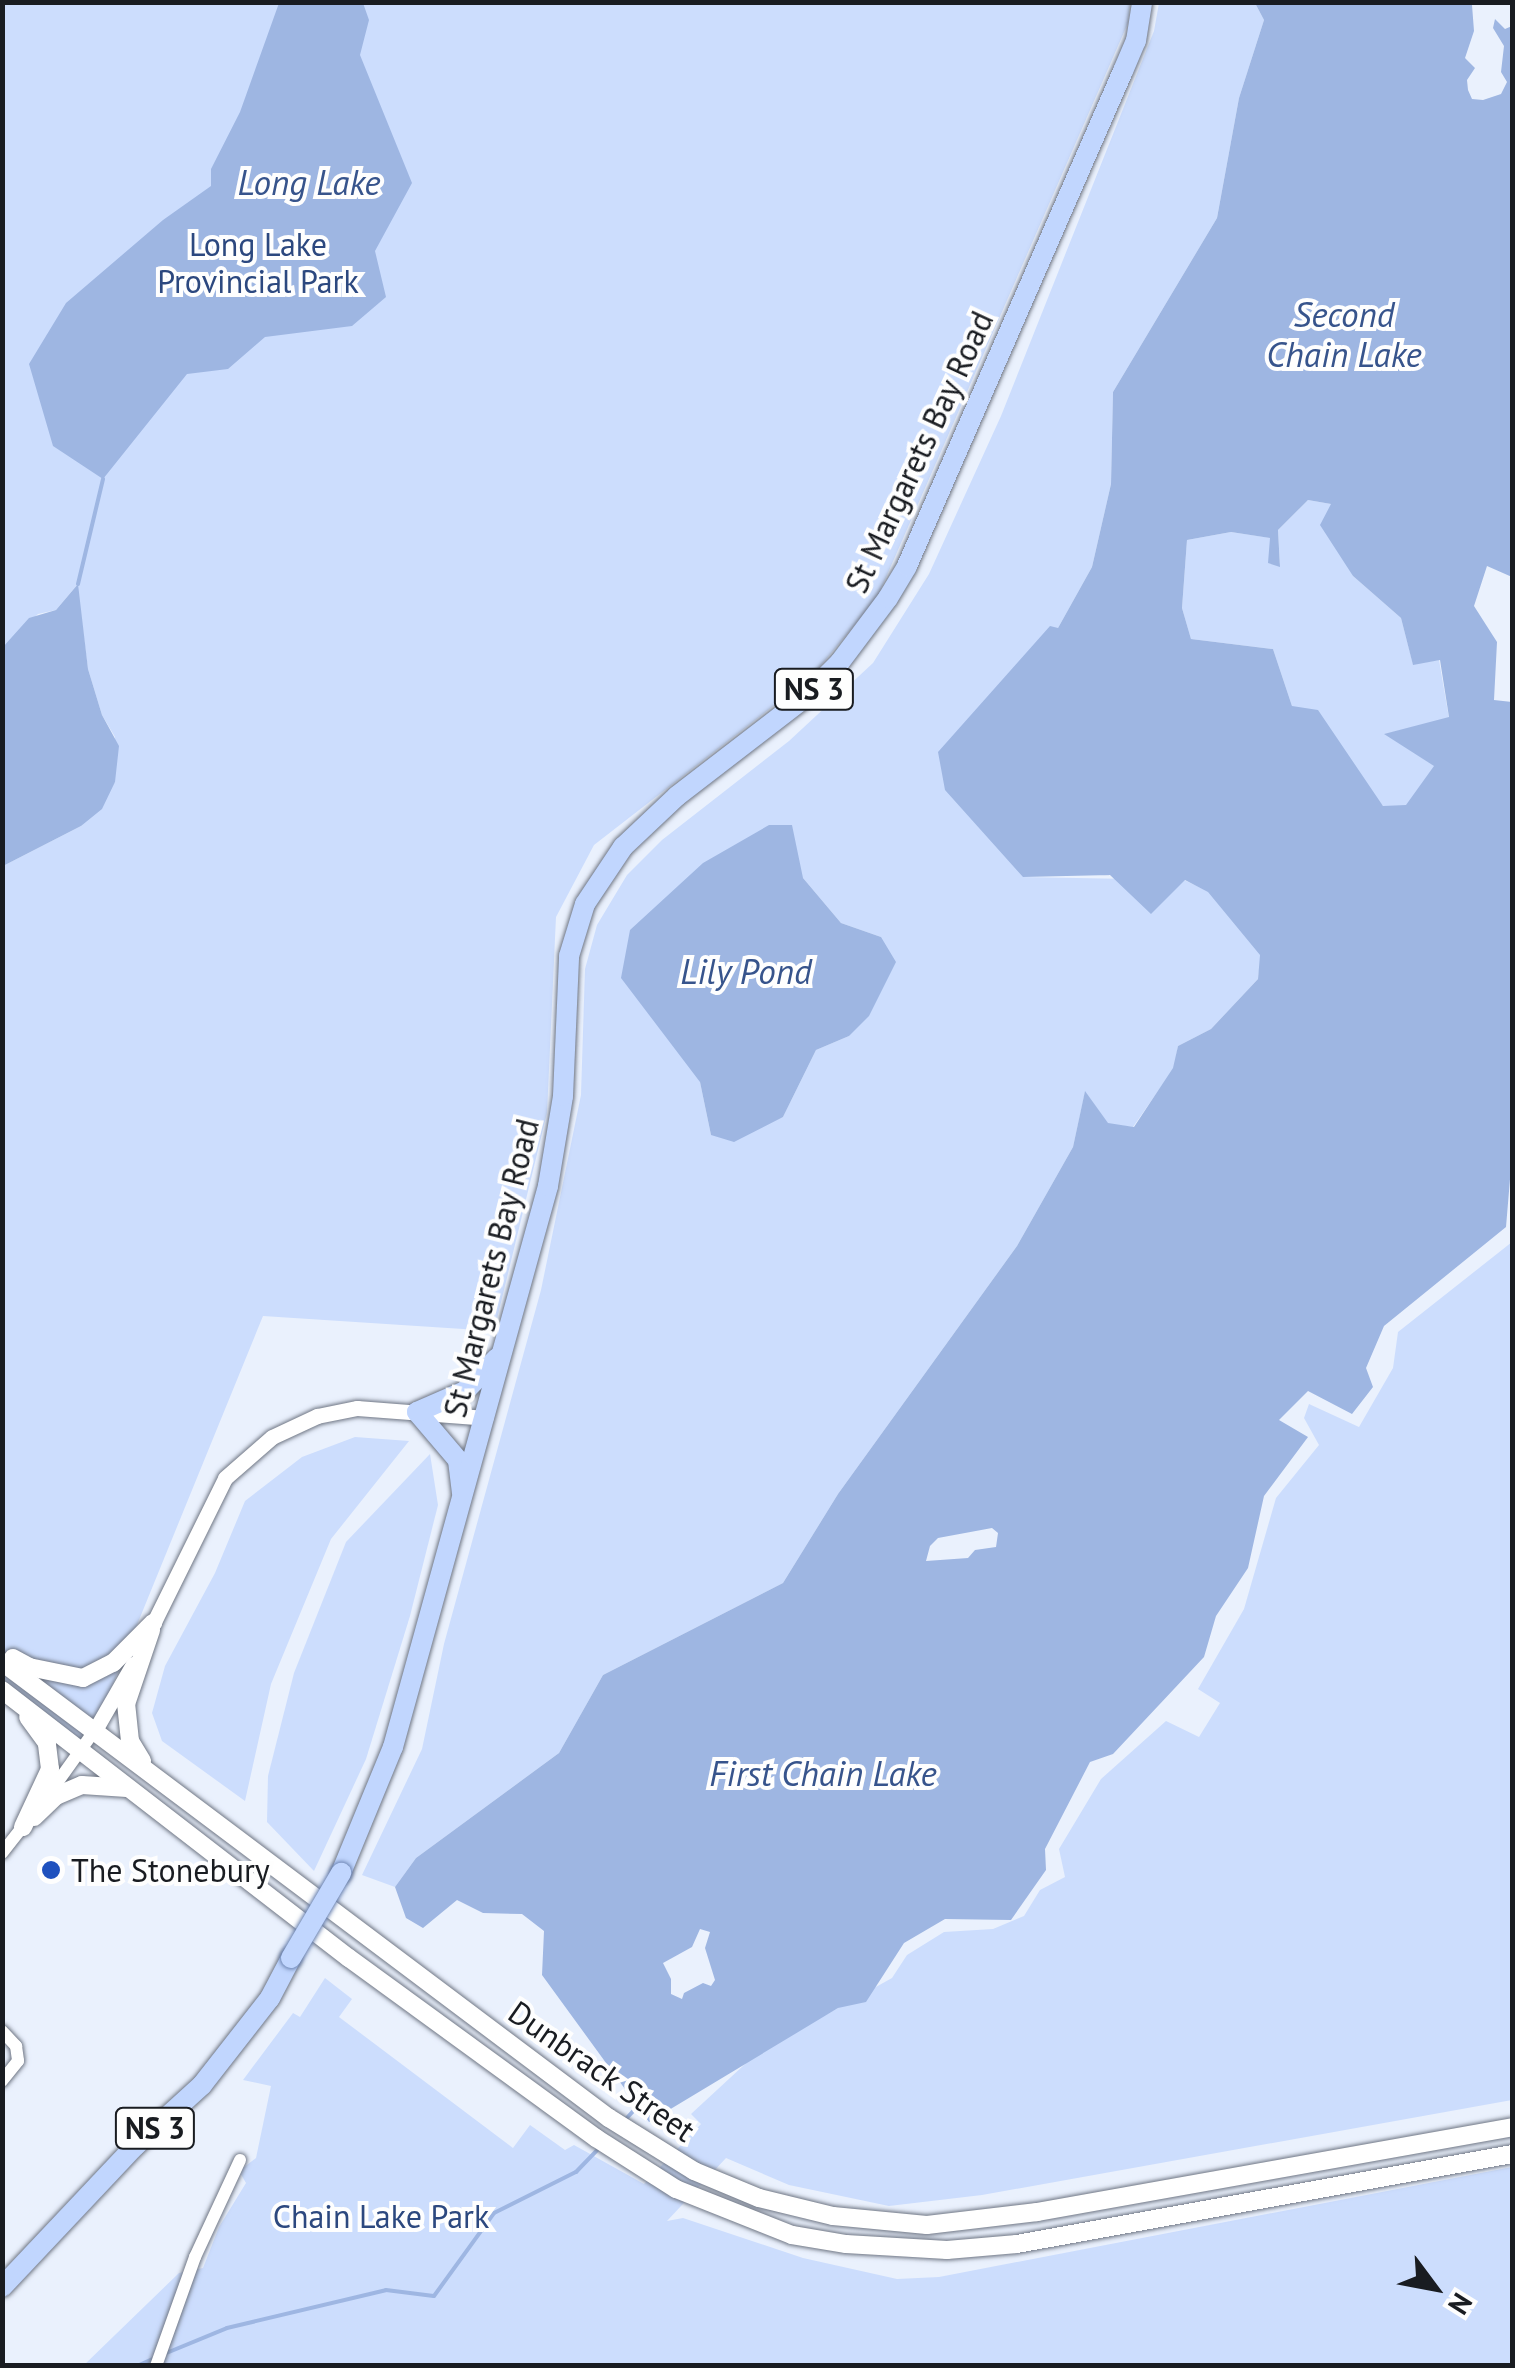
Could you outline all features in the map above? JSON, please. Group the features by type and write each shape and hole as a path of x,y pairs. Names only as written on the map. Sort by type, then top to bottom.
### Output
{"main road":[{"name":"St Margarets Bay Road","path":"2,2287 135,2146 202,2085 270,1998 341,1873 393,1747 464,1502 548,1186 563,1096 569,956 589,894 613,858 645,824 822,681 888,598 907,566 1132,50 1142,2"},
{"path":"464,1502 458,1460 417,1412 466,1390 492,1366 504,1343"},
{"path":"2,1654 29,1667 83,1678 113,1664 153,1623"},
{"path":"148,1769 130,1741 126,1704 153,1623"},
{"name":"Dunbrack Street","path":"2,1662 563,2085 653,2148 694,2171 759,2198 833,2216 926,2225 1037,2212 1512,2127"},
{"path":"5,1692 38,1728 50,1754 44,1786 23,1827"},
{"name":"Dunbrack Street","path":"5,1692 290,1913 547,2103 676,2189 792,2235 846,2244 947,2250 1018,2244 1512,2154"},
{"path":"23,1827 56,1796 82,1785 118,1785 140,1794"}],"street":[{"path":"2,1854 82,1751 153,1623 218,1489 256,1448 298,1422 337,1410 377,1407 486,1418"},
{"path":"2,2031 16,2046 18,2062 2,2081"},
{"path":"156,2366 195,2257 240,2160"}],"green space":[{"name":"Long Lake Provincial Park","path":"2,3 1130,3 1128,23 877,598 812,676 594,845 556,917 547,1113 494,1331 263,1316 88,1745 3,1685 3,866 81,826 115,782 115,737 102,715 88,669 77,585 56,610 38,614 3,647"},
{"path":"1159,3 1255,3 1264,20 1239,98 1217,218 1113,392 1111,484 1092,567 1058,628 1023,877 1184,880 1208,891 1261,955 1258,979 1211,1029 1178,1046 1174,1068 1133,1127 1108,1124 1085,1092 1073,1147 1017,1246 838,1494 783,1583 603,1675 559,1753 416,1858 395,1887 362,1875 422,1749 444,1644 541,1290 581,1095 585,969 597,925 627,875 662,840 789,741 873,663 929,574 1001,416 1154,31","holes":["803,878 841,923 881,937 849,1036 816,1050 783,1117 711,1135 700,1082"]},
{"path":"1308,500 1331,504 1353,576 1401,618 1413,664 1439,660 1449,718 1386,734 1435,766 1406,806 1383,806 1292,706 1273,649 1191,639 1182,608 1187,540 1231,532 1271,538 1280,566 1278,530"},
{"name":"Chain Lake Park","path":"1512,1242 1512,2100 982,2195 889,2206 789,2185 726,2158 667,2221 683,2218 803,2258 897,2279 939,2277 1512,2167 1512,2365 83,2366 179,2273 203,2268 219,2227 246,2183 239,2171 256,2158 271,2086 243,2080 293,2013 300,2017 325,1978 352,1999 339,2017 513,2148 530,2125 565,2150 574,2145 644,2184 701,2124 691,2114 757,2053 892,1978 907,1955 944,1932 993,1929 1024,1916 1040,1890 1065,1877 1059,1849 1101,1779 1166,1721 1199,1737 1220,1703 1198,1689 1244,1609 1276,1498 1319,1445 1304,1418 1309,1404 1359,1427 1393,1368 1398,1332"},
{"path":"355,1437 409,1441 331,1539 271,1684 245,1801 162,1741 152,1713 165,1666 215,1573 245,1501 302,1457"},
{"path":"430,1454 438,1505 410,1616 366,1759 314,1871 267,1822 268,1776 294,1673 346,1542"}],"water":[{"name":"Long Lake","path":"279,3 363,3 369,20 360,55 412,183 375,251 386,297 352,326 265,337 228,369 187,374 103,479 53,446 29,364 66,303 163,220 211,186 211,169 240,112"},
{"name":"First Chain Lake","path":"1255,3 1477,3 1472,5 1474,31 1465,58 1475,68 1467,80 1468,90 1472,99 1483,100 1501,94 1507,82 1501,72 1504,46 1493,28 1495,19 1505,29 1512,26 1512,577 1487,566 1474,606 1497,642 1494,700 1512,702 1512,1155 1506,1227 1384,1326 1366,1368 1373,1387 1352,1414 1308,1391 1279,1420 1308,1437 1264,1496 1248,1568 1216,1616 1204,1657 1113,1754 1090,1762 1045,1849 1046,1870 1011,1920 945,1919 904,1943 866,2002 838,2008 649,2122 542,1975 544,1931 522,1914 483,1913 457,1900 423,1928 406,1918 395,1887 416,1858 559,1753 603,1675 783,1583 838,1494 1017,1246 1073,1147 1085,1091 1108,1123 1134,1127 1173,1068 1178,1046 1211,1029 1258,979 1260,955 1208,892 1185,880 1151,914 1110,875 1023,877 945,790 938,752 1050,626 1058,628 1092,567 1111,484 1113,392 1217,218 1239,98 1264,20","holes":["1308,500 1331,504 1320,525 1353,576 1401,618 1413,665 1440,660 1449,717 1384,734 1434,766 1406,805 1383,806 1318,710 1292,706 1273,649 1191,639 1182,608 1187,540 1231,532 1270,538 1268,563 1280,567 1278,530","992,1528 998,1533 996,1547 975,1550 968,1558 926,1561 930,1546 938,1538","700,1929 710,1932 705,1948 715,1980 711,1986 703,1983 684,1993 682,1999 671,1994 671,1979 663,1963 692,1947"]},
{"path":"78,584 88,669 102,715 119,746 115,782 102,809 81,826 3,866 3,647 29,618 56,610"},
{"name":"Lily Pond","path":"769,825 792,825 803,878 841,923 881,937 896,962 869,1016 849,1036 816,1050 783,1117 734,1142 711,1135 700,1082 621,978 630,930 703,863"}],"waterway":[{"path":"78,584 103,479"},
{"path":"624,2121 638,2106"},
{"path":"164,2354 227,2328 386,2290 434,2296 494,2213 576,2172 601,2146"},
{"path":"137,2366 155,2358"}],"place":[{"name":"The Stonebury","path":"51,1870"}],"water label":[{"name":"Second Chain Lake","path":"1344,334"}]}
